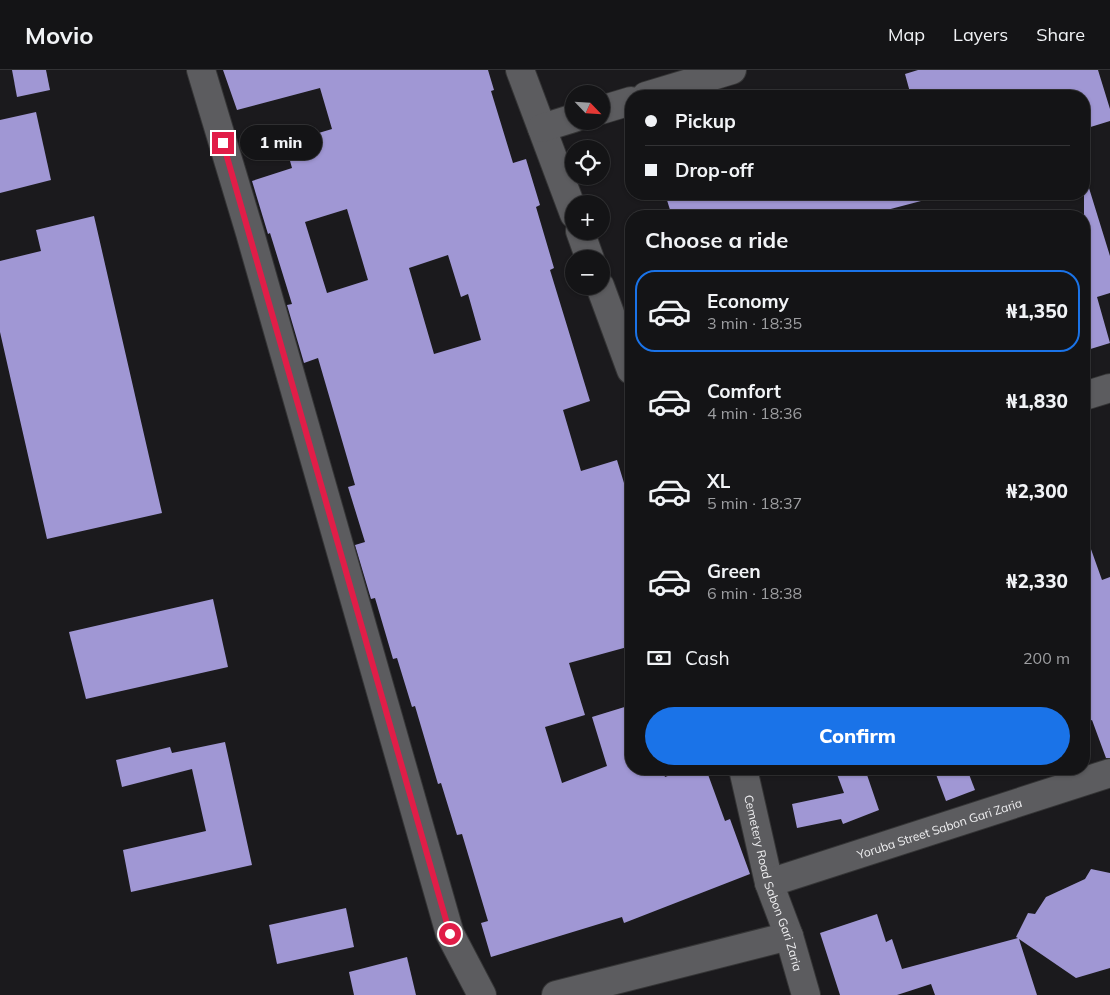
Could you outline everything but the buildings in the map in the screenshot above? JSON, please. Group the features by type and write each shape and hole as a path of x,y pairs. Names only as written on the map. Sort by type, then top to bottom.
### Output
{"street":[{"path":"201,70 250,234 450,934 482,995"},
{"path":"520,70 567,195"},
{"path":"666,90 732,70"},
{"path":"610,107 625,103"},
{"path":"542,128 565,121"},
{"path":"603,295 625,354"},
{"path":"1090,394 1110,388"},
{"name":"Yoruba Street Sabon Gari Zaria","path":"769,883 1110,774"},
{"name":"Cemetery Road Sabon Gari Zaria","path":"744,775 769,883 789,936 806,995"},
{"path":"556,995 789,936"}],"route":[{"path":"223,143 450,934"}]}
